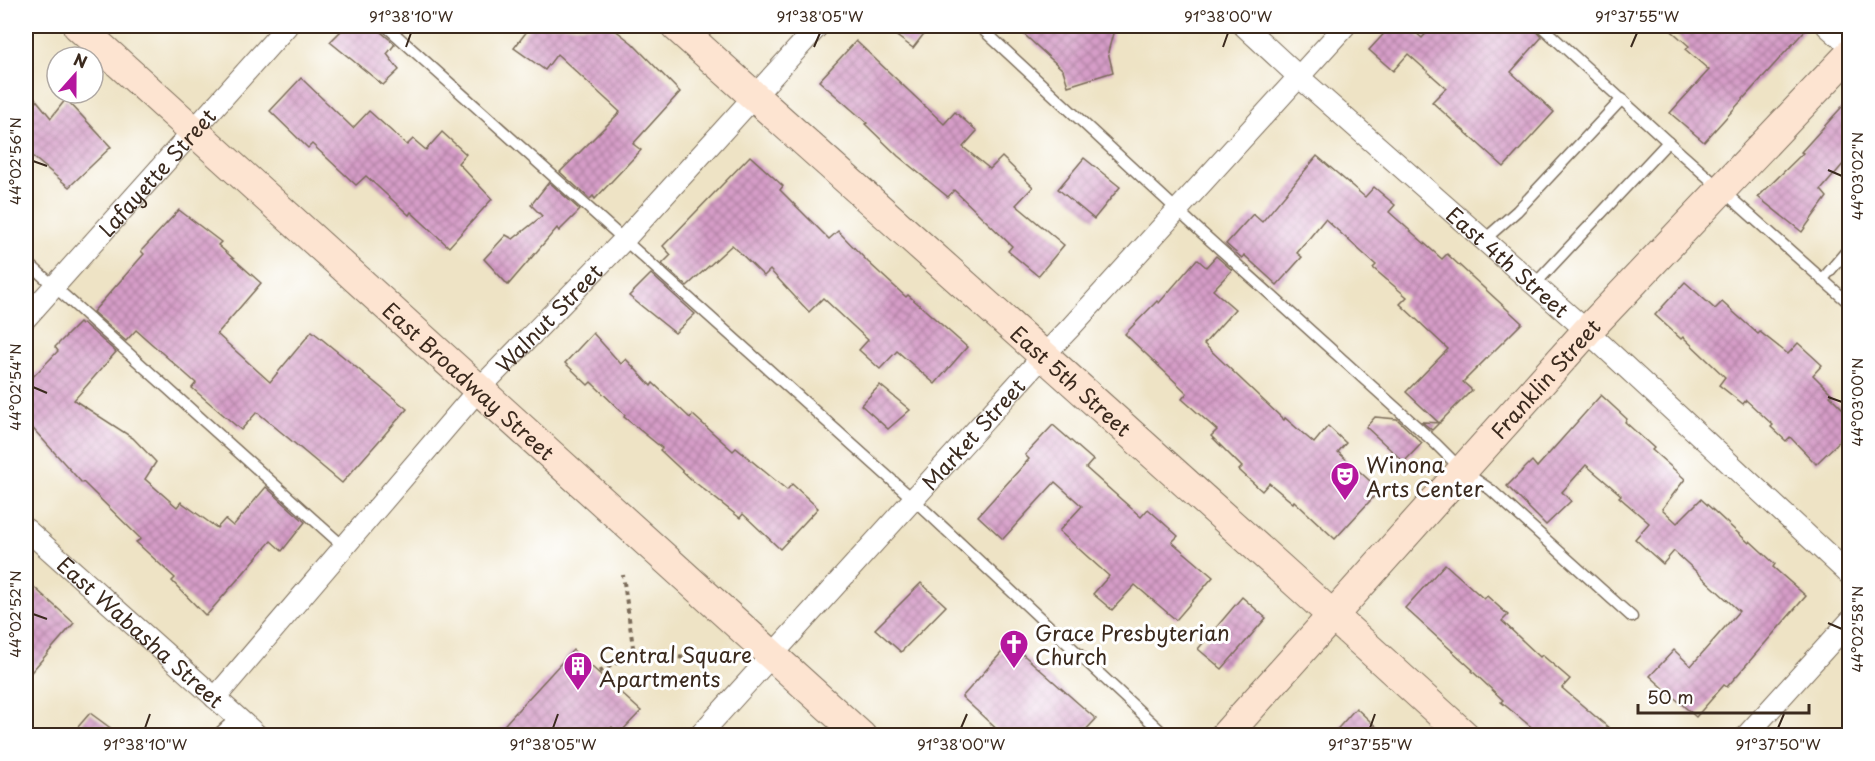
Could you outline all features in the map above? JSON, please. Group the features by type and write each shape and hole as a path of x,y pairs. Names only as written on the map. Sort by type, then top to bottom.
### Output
{"street":[{"name":"East Broadway Street","path":"78,26 861,735"},
{"name":"Lafayette Street","path":"26,318 287,26"},
{"name":"East 5th Street","path":"676,26 1465,735"},
{"name":"Walnut Street","path":"215,698 479,389 624,240 818,26"},
{"name":"East 4th Street","path":"1244,26 1587,331 1850,575"},
{"name":"Market Street","path":"699,735 1344,26"},
{"path":"1827,26 1850,46"},
{"name":"Franklin Street","path":"1225,735 1587,331 1850,54"},
{"name":"East Wabasha Street","path":"26,529 258,735"},
{"path":"1749,734 1850,621"}],"lane":[{"path":"386,26 914,500 1166,735"},
{"path":"979,26 1462,470 1491,490 1632,617"},
{"path":"1541,26 1850,304"},
{"path":"1484,240 1517,211 1622,99"},
{"path":"1534,285 1668,142"},
{"path":"1822,280 1850,247"},
{"path":"26,261 344,547"},
{"path":"216,735 237,717"}],"path":[{"path":"623,575 634,654"},
{"path":"599,672 634,654 716,660"}],"building":[{"path":"346,26 379,26 381,32 395,44 387,54 399,70 383,85 330,42"},
{"path":"531,26 610,26 632,43 680,92 633,144 641,150 595,199 593,196 590,199 560,172 620,112 557,54 545,70 514,48"},
{"path":"883,26 930,26 913,48"},
{"path":"1015,26 1115,26 1108,52 1113,72 1068,86 1063,70"},
{"path":"1391,26 1408,26 1422,38 1433,26 1532,26 1542,37 1511,72 1554,112 1504,167 1432,102 1446,88 1408,54 1393,71 1369,50"},
{"path":"1666,26 1809,26 1704,142 1670,113 1709,70 1686,50 1689,46"},
{"path":"856,41 944,124 955,112 977,131 963,147 990,169 1002,157 1033,187 1016,205 1064,245 1038,276 1008,251 1012,246 954,190 948,197 898,156 865,124 867,123 819,81"},
{"path":"301,78 353,128 369,111 407,145 413,139 426,150 442,132 466,154 458,163 492,199 449,247 411,212 409,215 366,176 356,185 312,144 308,148 270,111"},
{"path":"26,87 51,118 61,105 72,105 111,147 69,187 26,151"},
{"path":"1850,98 1850,156 1821,190 1827,197 1802,232 1758,197 1803,153 1801,152"},
{"path":"750,156 783,186 780,190 829,239 838,231 906,297 908,295 967,347 935,384 897,351 880,369 859,350 868,340 823,298 809,312 770,270 764,276 732,245 687,286 662,264 671,255 663,246"},
{"path":"1317,156 1365,197 1374,187 1395,205 1389,212 1442,259 1447,254 1522,323 1463,382 1472,390 1439,423 1406,392 1448,349 1400,304 1407,297 1373,268 1376,265 1325,219 1297,253 1302,257 1277,285 1244,255 1242,258 1226,244 1253,214 1262,222"},
{"path":"1084,158 1120,187 1094,219 1058,189"},
{"path":"549,182 580,210 559,231 557,228 508,285 484,259 506,235 513,239 542,216 531,205"},
{"path":"179,210 221,242 218,245 261,283 217,334 270,382 312,331 407,409 342,483 257,412 241,430 192,388 196,383 136,330 126,341 93,312 144,254 141,251"},
{"path":"1216,256 1232,270 1213,290 1235,309 1204,344 1284,420 1285,418 1314,443 1328,426 1346,443 1338,452 1380,490 1335,539 1294,501 1293,503 1269,483 1262,491 1239,470 1242,467 1211,436 1217,430 1182,399 1187,393 1125,334 1157,301 1159,303 1197,259 1206,267"},
{"path":"651,274 695,314 675,333 629,296"},
{"path":"1685,282 1715,309 1722,302 1758,334 1760,332 1788,354 1798,343 1822,365 1813,375 1850,416 1850,431 1816,464 1790,437 1786,441 1771,427 1773,425 1746,400 1743,404 1719,385 1725,377 1683,337 1681,339 1655,315"},
{"path":"79,323 81,325 83,323 116,352 74,400 133,438 156,462 145,479 177,507 181,502 217,528 225,519 233,526 266,487 305,522 282,551 271,541 206,616 172,581 175,578 136,542 141,539 82,483 26,421 26,384 58,351 55,347"},
{"path":"593,333 621,364 626,359 651,386 653,383 690,418 693,415 733,451 736,448 787,490 792,484 818,508 780,549 743,514 740,518 692,480 660,450 662,448 624,417 625,415 591,382 588,385 565,363"},
{"path":"880,385 910,410 888,429 861,405"},
{"path":"1601,395 1627,419 1625,422 1654,448 1652,450 1685,479 1662,509 1677,523 1701,499 1775,564 1773,567 1806,596 1727,687 1724,685 1696,717 1650,676 1674,650 1691,666 1739,611 1674,551 1663,564 1635,539 1649,523 1586,465 1562,492 1571,501 1546,525 1507,486 1532,461 1537,467"},
{"path":"1375,417 1397,419 1422,443 1404,462 1366,427"},
{"path":"1422,422 1439,423 1432,430"},
{"path":"1053,425 1093,460 1086,468 1141,517 1148,509 1178,536 1172,542 1213,577 1176,620 1135,585 1112,610 1093,594 1109,576 1059,531 1082,506 1055,482 1003,539 978,516 1029,459 1025,455"},
{"path":"1445,564 1484,599 1487,596 1508,615 1502,621 1540,657 1542,655 1570,679 1562,688 1617,735 1541,735 1501,702 1503,700 1473,670 1405,608"},
{"path":"26,580 74,623 26,678"},
{"path":"921,583 946,606 901,652 875,629"},
{"path":"1242,597 1266,618 1222,669 1198,649"},
{"name":"Grace Presbyterian Church","path":"1010,643 1096,719 1081,735 1003,735 962,697"},
{"name":"Central Square Apartments","path":"573,650 641,711 619,734 612,727 604,735 495,735"},
{"path":"1356,708 1385,735 1332,735"},
{"path":"90,713 120,735 71,735"}],"place":[{"name":"Winona Arts Center","path":"1345,502"},
{"name":"Grace Presbyterian Church","path":"1014,670"},
{"name":"Central Square Apartments","path":"578,692"}]}
